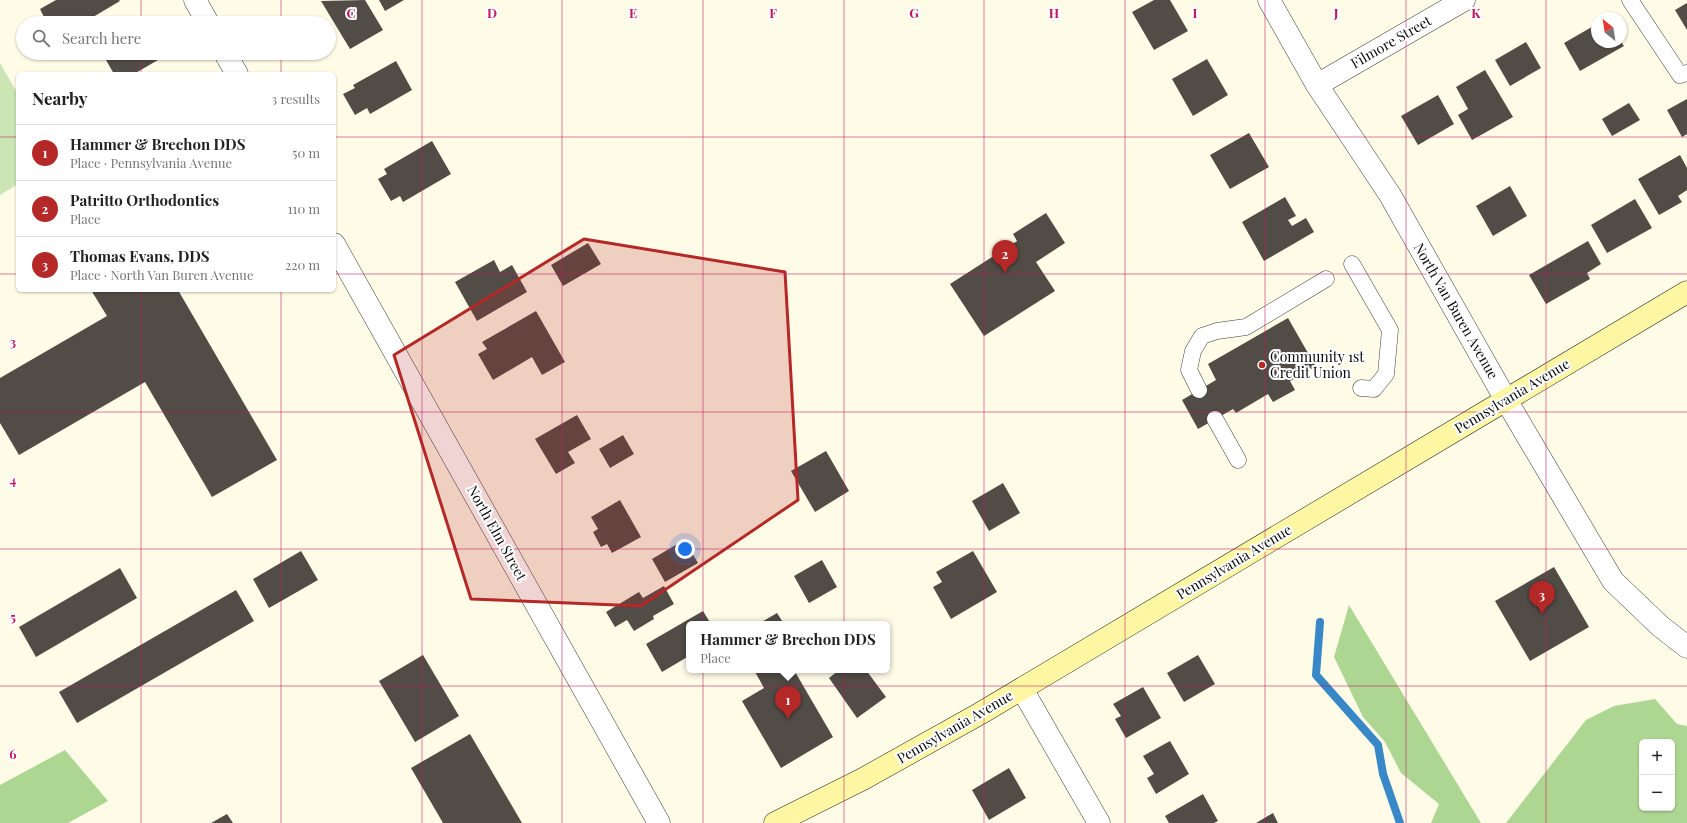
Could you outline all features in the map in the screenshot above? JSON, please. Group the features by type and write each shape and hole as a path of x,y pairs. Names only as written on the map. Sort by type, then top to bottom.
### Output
{"main road":[{"name":"Pennsylvania Avenue","path":"775,823 863,779 1022,689 1687,292"}],"street":[{"path":"195,0 204,16"},
{"name":"North Van Buren Avenue","path":"1269,0 1317,85 1390,195 1506,400 1613,581 1660,626 1687,647"},
{"name":"Filmore Street","path":"1317,85 1464,0"},
{"path":"229,60 236,72"},
{"name":"North Elm Street","path":"336,248 659,823"},
{"path":"1022,689 1099,823"}],"lane":[{"path":"1630,0 1680,75 1687,73"},
{"path":"1352,264 1390,330 1386,374 1374,388 1361,388"},
{"path":"1198,390 1189,370 1193,351 1202,336 1217,331 1246,327 1326,279"},
{"path":"1215,419 1238,460"}],"highlighted area":[{"path":"584,239 785,272 798,500 641,606 471,599 394,355"}],"green space":[{"path":"0,63 16,91 16,185 0,195"},
{"path":"1349,605 1481,823 1431,823 1439,804 1401,773 1385,742 1363,717 1334,657"},
{"path":"1655,699 1677,724 1687,726 1687,823 1506,823 1586,720 1614,706"},
{"path":"65,750 108,801 68,823 0,823 0,785"}],"building":[{"path":"56,0 120,1 95,16 44,16 40,9"},
{"path":"365,0 383,30 350,49 336,26 336,16 330,16 321,1"},
{"path":"379,0 404,0 385,11"},
{"path":"1154,0 1170,0 1188,31 1154,50 1132,12"},
{"path":"1687,3 1687,30 1675,10"},
{"path":"1591,27 1591,48 1620,48 1580,71 1564,43"},
{"path":"1526,42 1541,68 1510,86 1495,60"},
{"path":"1207,59 1228,95 1193,116 1172,79"},
{"path":"106,60 158,60 137,72 113,72"},
{"path":"396,61 412,90 370,114 367,108 355,115 343,94 355,88 353,85"},
{"path":"1485,70 1513,117 1472,140 1458,115 1468,109 1456,87"},
{"path":"1438,95 1454,124 1418,145 1401,116"},
{"path":"1687,99 1687,134 1682,137 1667,110"},
{"path":"1629,103 1640,120 1612,136 1602,119"},
{"path":"1249,133 1269,167 1230,189 1210,155"},
{"path":"432,141 451,174 403,202 400,196 391,201 378,179 387,174 384,169"},
{"path":"1680,155 1687,168 1687,190 1678,196 1682,202 1659,215 1638,179"},
{"path":"1510,186 1527,216 1493,236 1476,206"},
{"path":"1285,197 1296,216 1288,220 1292,226 1306,218 1314,232 1264,261 1242,222"},
{"path":"1635,199 1652,228 1607,253 1591,225"},
{"path":"1046,213 1065,243 1036,262 1055,291 984,336 950,284 1017,241 1013,234"},
{"path":"1588,241 1601,264 1587,273 1590,279 1546,304 1529,275"},
{"path":"588,243 601,264 563,286 551,265"},
{"path":"494,260 500,272 512,265 527,292 477,321 455,282"},
{"path":"92,292 179,292 277,460 212,497 145,382 19,455 0,423 0,378 107,316"},
{"path":"536,311 565,362 542,375 532,357 493,380 478,354 487,349 482,342"},
{"name":"Community 1st Credit Union","path":"1288,318 1316,367 1290,381 1295,390 1273,402 1268,394 1236,413 1233,409 1198,429 1182,400 1216,380 1208,364"},
{"path":"577,415 591,439 568,452 575,463 556,474 535,439"},
{"path":"623,435 634,454 610,468 599,449"},
{"path":"826,451 849,491 815,512 791,471"},
{"path":"1003,483 1020,513 989,531 972,501"},
{"path":"620,500 641,537 612,553 607,544 601,547 593,532 598,529 591,517"},
{"path":"684,540 698,563 665,582 652,559"},
{"path":"301,551 318,580 269,608 253,579"},
{"path":"973,551 997,592 951,619 933,587 942,582 936,572"},
{"path":"822,560 837,587 809,603 794,576"},
{"path":"1554,567 1589,627 1530,661 1495,601"},
{"path":"120,568 137,598 36,657 19,627"},
{"path":"664,586 674,604 653,616 654,619 634,631 627,620 615,627 606,612 639,592 643,598"},
{"path":"236,590 254,621 77,723 59,692"},
{"path":"703,611 709,621 686,621 686,658 662,672 646,644"},
{"path":"777,613 782,621 763,621"},
{"path":"423,655 459,716 415,742 379,681"},
{"path":"1198,655 1215,684 1184,702 1167,673"},
{"path":"756,673 796,673 833,737 781,768 742,701 764,688"},
{"path":"835,673 868,673 886,697 857,718 829,678"},
{"path":"1143,687 1161,718 1126,738 1115,719 1121,716 1113,704"},
{"path":"470,734 522,823 443,823 411,768"},
{"path":"1170,741 1189,774 1156,794 1147,778 1154,774 1143,756"},
{"path":"1009,768 1026,798 989,820 972,790"},
{"path":"1203,794 1218,821 1214,823 1169,823 1165,816"},
{"path":"1273,813 1278,823 1256,823"},
{"path":"227,814 233,823 211,823"}],"waterway":[{"path":"1320,622 1316,675 1378,745 1383,774 1400,823"}],"place":[{"name":"Patritto Orthodontics","path":"1005,273"},
{"name":"Community 1st Credit Union","path":"1262,365"},
{"name":"Thomas Evans, DDS","path":"1542,614"},
{"name":"Hammer & Brechon DDS","path":"788,719"}]}
